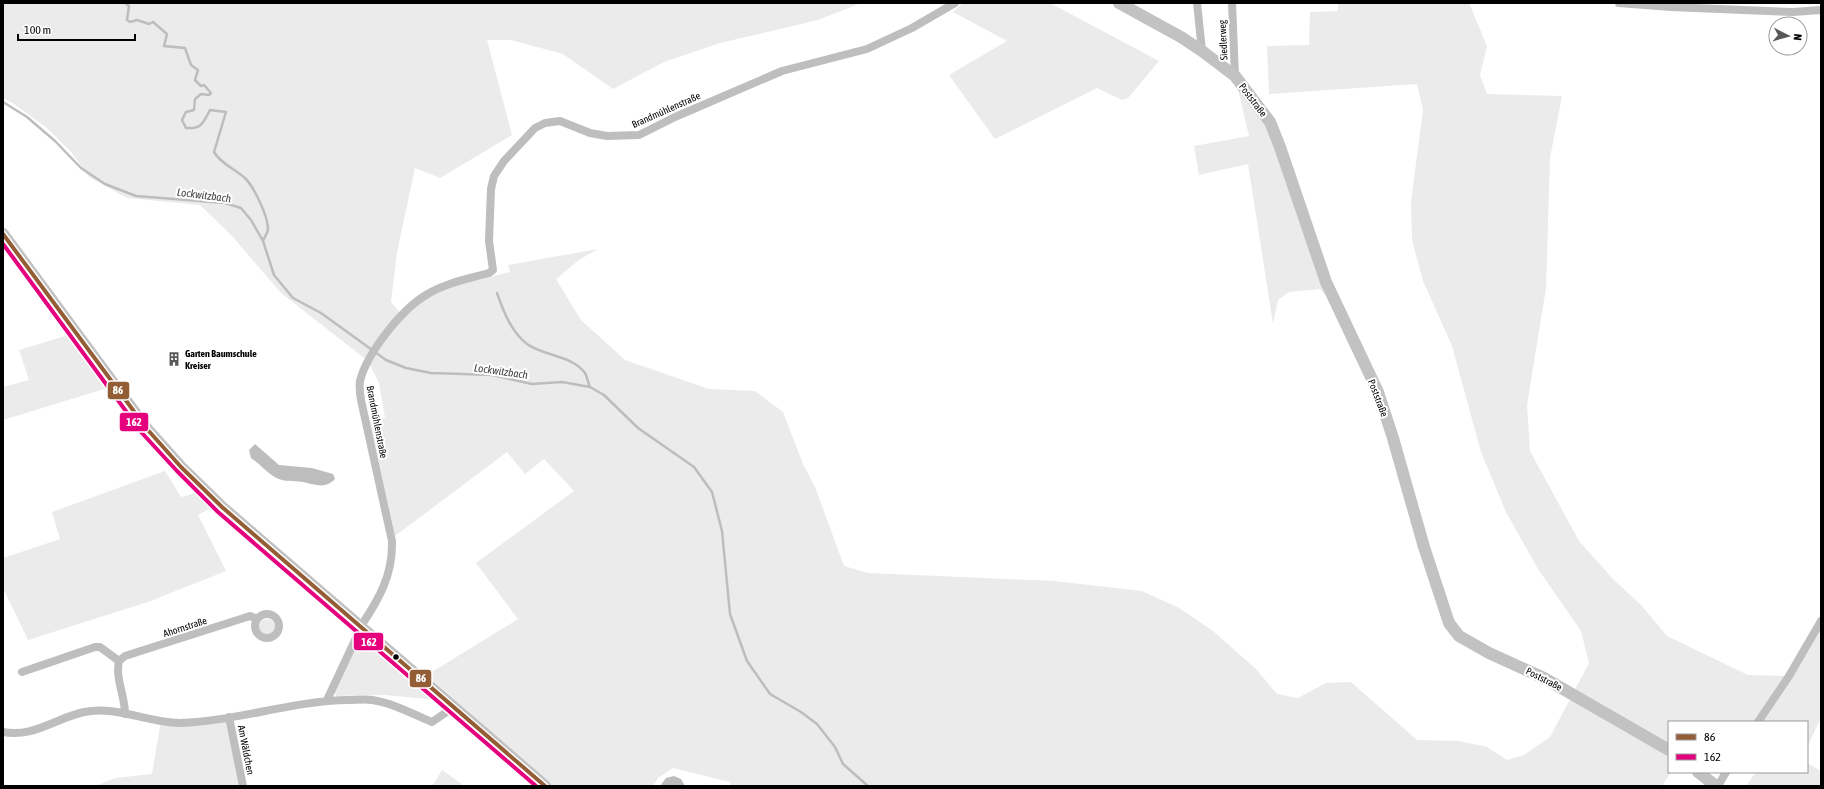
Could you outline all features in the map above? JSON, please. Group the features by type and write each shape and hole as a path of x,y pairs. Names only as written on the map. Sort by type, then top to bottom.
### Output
{"street":[{"name":"Brandmühlenstraße","path":"327,700 359,631 374,607 390,572 393,559 392,541 361,400 360,383 368,361 402,315 426,295 442,287 489,273 493,270 489,241 492,189 494,176 504,161 535,128 545,123 560,121 590,133 607,136 639,135 675,117 782,71 867,49 912,28 955,3"},
{"name":"Poststraße","path":"1119,3 1202,51 1235,76 1270,122 1326,282 1378,392 1393,438 1426,554 1449,623 1459,636 1489,653 1544,678 1668,749"},
{"path":"1197,3 1202,51"},
{"name":"Siedlerweg","path":"1232,3 1235,76"},
{"path":"1619,3 1785,12 1821,11"},
{"path":"3,234 147,429 166,451 222,507 359,631 454,707 545,786"},
{"name":"Ahornstraße","path":"119,661 125,656 250,616 257,619"},
{"path":"1759,721 1789,676 1821,621"},
{"path":"22,672 94,647 100,647 119,661 117,670 125,703 125,714"},
{"path":"3,732 12,734 28,732 84,712 108,711 179,723 229,717 327,700 373,700 402,709 432,722 454,707"},
{"name":"Am Wäldchen","path":"229,717 243,786"},
{"path":"1699,773 1717,786 1725,773"}],"shaded area":[{"path":"3,3 861,3 818,20 720,43 664,62 613,89 563,54 511,40 487,40 512,135 440,178 415,168 397,252 391,302 402,315 422,298 453,286 510,272 508,265 598,249 579,260 556,279 581,320 625,360 709,389 755,391 783,412 803,464 815,487 844,566 868,573 1054,581 1142,591 1179,608 1213,631 1256,669 1277,694 1298,698 1326,683 1351,682 1417,740 1459,741 1487,747 1507,760 1524,755 1550,737 1589,663 1581,631 1538,569 1506,512 1481,452 1452,346 1423,281 1412,240 1411,202 1423,110 1417,84 1269,94 1267,46 1309,45 1310,12 1338,11 1338,3 1469,3 1487,46 1480,75 1487,94 1562,96 1550,158 1546,288 1527,405 1530,451 1579,541 1613,579 1642,606 1667,636 1748,675 1789,676 1821,621 1821,718 1808,745 1808,721 1668,721 1668,773 1670,773 1662,786 730,786 730,782 673,768 658,778 653,786 552,786 427,675 518,619 476,563 574,491 544,459 525,474 507,452 395,536 370,420 385,418 379,383 368,361 281,293 232,236 200,205 127,198 89,177 71,152 47,128 14,104 3,98"},
{"path":"963,3 1050,3 1159,61 1128,98 1122,100 1097,88 995,139 949,75 1007,41 953,12"},
{"path":"1235,76 1270,122 1340,311 1320,289 1289,292 1278,300 1273,324 1248,164 1199,175 1194,146 1249,136"},
{"path":"75,333 114,386 3,420 3,387 29,380 19,350"},
{"path":"255,444 279,465 312,468 333,474 335,479 328,484 320,485 277,478 251,458 249,450"},
{"path":"165,471 181,497 196,493 211,508 198,515 226,571 148,602 28,640 3,588 3,558 60,539 52,512"},
{"path":"267,619 273,621 275,627 273,633 267,635 261,633 259,627 261,621"},
{"path":"358,639 375,647 380,655 410,680 420,685 438,700 385,695 336,696 334,691"},
{"path":"229,717 243,786 95,786 115,778 152,774 161,720"},
{"path":"1808,764 1821,771 1821,786 1746,786 1755,773 1808,773"},
{"path":"442,770 462,784 463,786 432,786"},
{"path":"674,776 681,779 685,786 660,786 666,778"}],"waterway":[{"path":"125,3 129,6 127,20 130,22 137,20 149,24 153,22 167,34 164,46 185,48 191,65 198,70 195,80 201,86 204,85 211,93 209,95 201,94 195,99 194,110 186,112 182,120 186,128 199,126 206,118 210,110 226,112 214,152 224,163 249,182 266,217 268,230 263,241"},
{"name":"Lockwitzbach","path":"3,102 27,117 55,141 81,168 105,184 136,196 225,203 241,208 251,220 263,241 274,275 293,298 321,313 386,360 406,368 431,373 492,375 532,384 562,382 590,387 604,395 638,428 694,467 712,492 722,531 730,614 747,661 770,694 801,712 817,724 835,747 843,764 868,786"},
{"path":"497,293 508,320 521,339 534,348 565,359 579,367 586,374 590,387"}],"transit line":[{"name":"86","path":"3,234 147,429 181,467 222,507 545,786"},
{"name":"162","path":"3,244 142,433 177,471 218,512 536,786"}],"place":[{"name":"Garten Baumschule Kreiser","path":"174,359"}]}
